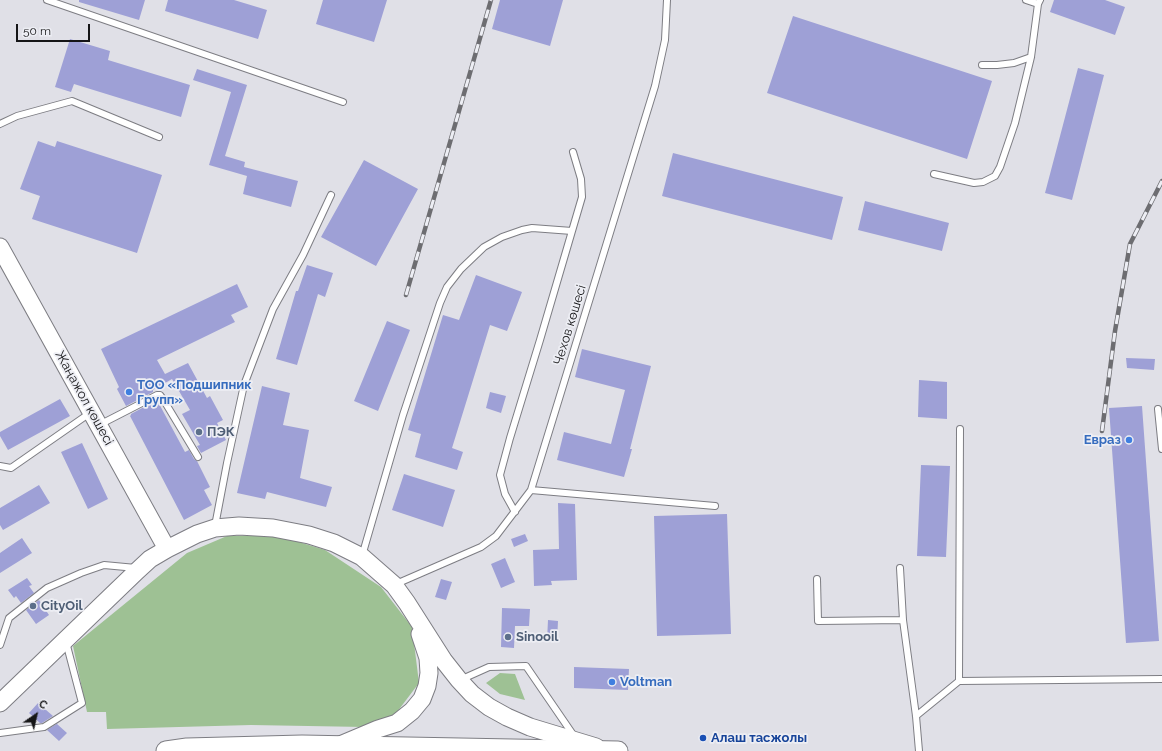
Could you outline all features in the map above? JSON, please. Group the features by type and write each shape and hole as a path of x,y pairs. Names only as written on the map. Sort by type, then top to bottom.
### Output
{"main road":[{"name":"Жаңажол көшесі","path":"0,247 167,549"},
{"path":"1,703 150,559 197,534 215,528 239,526 266,528 309,535 334,543 362,557 394,585 444,661 472,694 490,707 507,717 530,727 578,742 614,751"},
{"path":"336,746 378,729 398,723 412,711 422,699 427,686 429,673 428,658 407,603"},
{"path":"166,751 188,748 302,745 614,751"}],"lane":[{"path":"47,0 343,102"},
{"name":"Чехов көшесі","path":"394,585 481,547 496,536 532,490 655,86 665,40 666,0"},
{"path":"934,174 974,183 983,182 995,176 1000,167 1015,123 1031,57 1039,2 1026,0"},
{"path":"982,65 1014,63 1031,57"},
{"path":"0,124 17,116 72,102 160,137"},
{"path":"515,512 505,494 500,475 582,197 581,178 573,152"},
{"path":"215,528 244,385 273,309 303,255 331,195"},
{"path":"362,557 403,415 440,303 447,287 461,270 484,247 502,237 532,228 572,232"},
{"path":"0,466 11,468 95,418 136,406 158,395 160,395 163,399 198,457"},
{"path":"1158,409 1162,449"},
{"path":"959,681 960,429"},
{"path":"532,490 715,506"},
{"path":"0,645 9,618 47,588 104,565 140,568"},
{"path":"900,568 903,620 916,716 919,751"},
{"path":"817,578 818,621 903,620"},
{"path":"0,733 44,727 82,703 66,640"},
{"path":"459,680 489,667 526,666 578,742"},
{"path":"916,716 959,681 1162,679"}],"green space":[{"path":"276,535 325,550 381,587 412,627 419,683 394,716 365,727 251,725 107,729 106,712 87,712 73,646 187,553 227,536"},
{"path":"500,673 515,674 525,700 500,694 486,683"}],"building":[{"path":"79,0 145,0 139,20 79,2"},
{"path":"168,0 234,0 267,10 258,39 165,11"},
{"path":"323,0 387,0 374,42 316,24"},
{"path":"500,0 563,0 550,46 492,29"},
{"path":"1054,0 1105,0 1125,7 1115,35 1050,12"},
{"path":"793,16 992,81 967,159 767,93"},
{"path":"70,39 110,51 108,60 190,85 181,117 74,84 71,92 55,87"},
{"path":"1078,68 1104,75 1072,200 1045,193"},
{"path":"197,69 247,85 225,156 245,162 244,167 298,181 291,207 243,194 247,176 209,165 231,92 193,80"},
{"path":"38,141 55,147 57,141 162,175 137,253 32,219 40,196 20,189"},
{"path":"673,153 843,197 832,240 662,196"},
{"path":"364,160 418,189 376,266 321,237"},
{"path":"865,201 949,223 942,251 858,230"},
{"path":"307,265 333,273 325,297 318,294 297,365 276,359 296,291 298,291"},
{"path":"476,275 522,292 507,331 490,325 452,448 463,452 457,470 415,457 421,434 408,430 443,315 459,320"},
{"path":"237,284 248,307 231,315 235,322 157,360 165,374 188,363 207,398 210,396 223,420 217,423 226,440 201,453 197,446 200,445 182,414 190,410 172,379 153,390 153,392 126,406 117,389 119,387 101,349"},
{"path":"387,321 410,330 378,411 354,401"},
{"path":"582,349 651,366 624,477 557,460 564,432 611,444 625,390 575,377"},
{"path":"1126,358 1155,359 1154,370 1127,368"},
{"path":"919,380 947,382 947,419 918,417"},
{"path":"262,386 290,393 283,425 309,430 300,478 332,487 326,507 267,492 265,499 237,493"},
{"path":"490,392 506,396 501,413 486,408"},
{"path":"60,399 70,416 8,450 0,436 0,432"},
{"path":"157,400 185,452 189,450 194,459 197,461 210,487 204,490 212,505 184,520 130,416 131,414"},
{"path":"1142,406 1159,641 1126,643 1109,408"},
{"path":"82,443 108,499 88,509 61,452"},
{"path":"921,465 950,466 946,557 917,556"},
{"path":"404,474 455,490 443,527 392,510"},
{"path":"39,485 50,503 3,530 0,525 0,508"},
{"path":"558,503 575,504 577,580 551,581 552,585 534,586 533,550 559,549"},
{"path":"727,514 731,634 657,636 654,516"},
{"path":"525,534 528,541 514,547 511,539"},
{"path":"22,538 32,553 0,573 0,553"},
{"path":"505,558 515,582 501,588 491,564"},
{"path":"27,578 32,585 29,586 34,593 21,603 16,596 14,598 8,590"},
{"path":"441,579 452,582 446,600 435,597"},
{"path":"39,600 49,615 36,624 26,610"},
{"name":"Sinooil","path":"502,608 530,609 529,626 515,626 514,648 501,647"},
{"path":"548,620 558,621 557,642 547,641"},
{"path":"574,667 629,669 628,690 574,688"},
{"path":"38,703 53,716 42,723 40,723 29,713"},
{"path":"58,723 57,724 67,733 59,741 47,730"}],"railway":[{"path":"406,295 491,0"},
{"path":"1102,431 1115,331 1130,244 1162,181"}],"place":[{"name":"ТОО «Подшипник Групп»","path":"129,392"},
{"name":"ПЭК","path":"199,432"},
{"name":"Евраз","path":"1129,440"},
{"name":"CityOil","path":"33,606"},
{"name":"Sinooil","path":"508,637"},
{"name":"Voltman","path":"612,682"},
{"name":"Алаш тасжолы","path":"703,738"}]}
